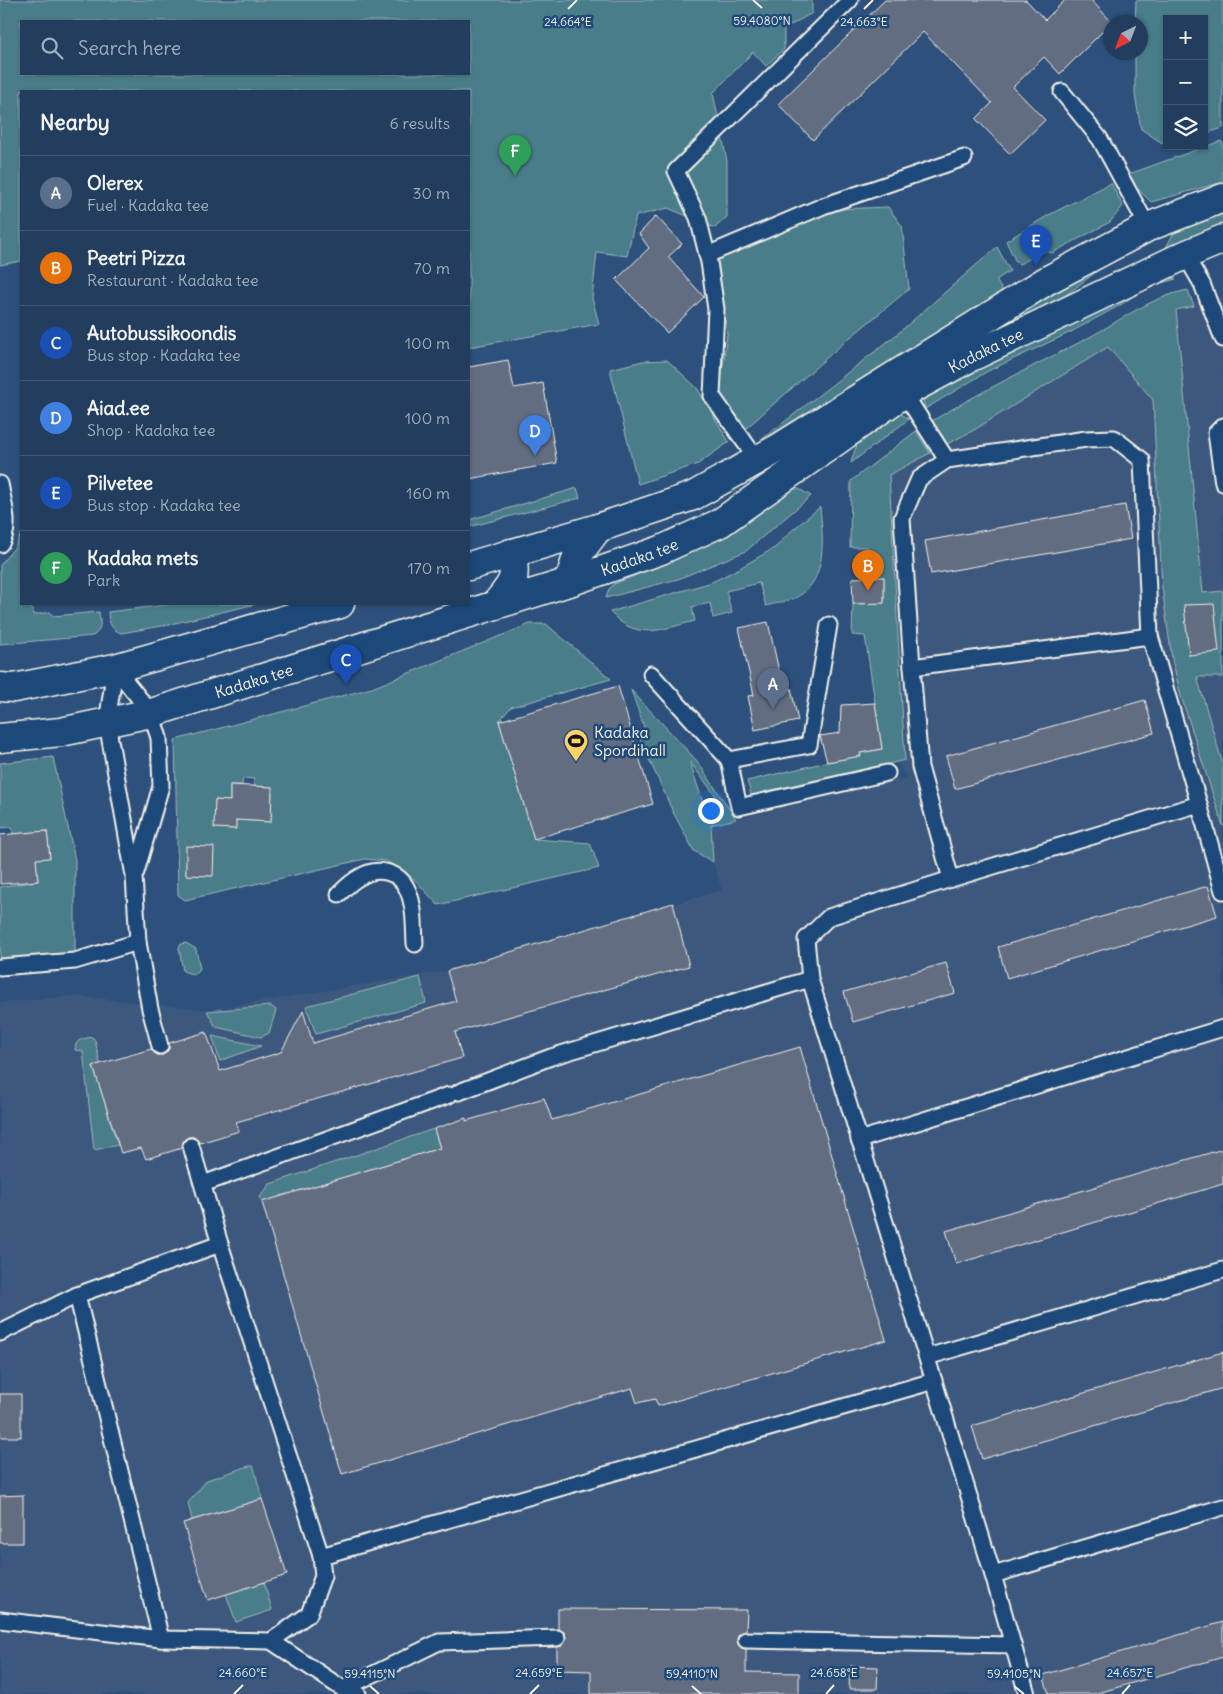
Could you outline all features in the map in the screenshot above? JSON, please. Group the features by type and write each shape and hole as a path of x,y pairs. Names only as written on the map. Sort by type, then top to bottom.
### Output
{"main road":[{"name":"Kadaka tee","path":"470,566 598,528 693,496 758,461 1046,281 1148,227 1223,198"},
{"path":"1143,275 1154,258 1154,244 1148,227"},
{"name":"Kadaka tee","path":"0,738 61,732 151,713 569,582 661,550 720,524 904,393 971,357 1185,255 1223,239"},
{"path":"569,582 577,556 598,528"},
{"path":"495,604 509,588 516,572 511,553"},
{"path":"4,688 114,668 336,605"}],"lane":[{"path":"806,462 758,461 712,396 716,309 707,255 698,218 676,171 850,0"},
{"path":"1062,92 1100,139 1148,227"},
{"path":"707,255 824,206 964,158"},
{"path":"1185,255 1202,284 1223,339"},
{"path":"904,393 947,460"},
{"path":"1223,426 1216,432 1223,483"},
{"path":"951,879 920,767 902,518 919,479 947,460 1086,440 1114,438 1142,460 1150,636 1223,891"},
{"path":"0,484 5,517 4,540 0,544"},
{"path":"729,760 808,745 828,625"},
{"path":"912,667 1150,636"},
{"path":"114,668 151,713 159,738 162,786 134,876"},
{"path":"114,668 107,723 134,876 138,942 150,1009 160,1046"},
{"path":"651,674 729,760 739,807 887,773"},
{"path":"1027,1694 994,1575 810,979 806,939 829,917 1199,804"},
{"path":"338,894 360,876 388,871 400,880 408,890 414,913 415,944"},
{"path":"0,968 75,961 138,942"},
{"path":"203,1184 454,1094 551,1057 810,979"},
{"path":"860,1140 1223,1028"},
{"path":"191,1146 220,1244 321,1556 324,1576 309,1614 271,1641"},
{"path":"0,1333 77,1295 220,1244"},
{"path":"927,1357 1223,1270"},
{"path":"77,1295 161,1639"},
{"path":"321,1556 934,1381"},
{"path":"994,1575 1223,1507"},
{"path":"0,1620 161,1639 271,1641 343,1689 358,1694"},
{"path":"343,1689 439,1642 558,1638"},
{"path":"746,1640 1013,1645"}],"shaded area":[{"path":"1223,296 1223,763 1196,675 1223,768 1223,1694 0,1694 0,1003 74,996 209,1010 447,971 722,890 713,862 711,825 906,778 894,756 883,468 1166,308"}],"green space":[{"path":"0,0 812,0 812,13 784,29 784,49 766,66 753,52 713,93 727,161 727,217 715,228 668,208 636,216 627,256 597,252 592,298 599,324 470,347 470,90 20,90 20,261 0,265"},
{"path":"1136,0 1223,0 1223,128 1208,133 1208,15 1163,15 1163,143 1141,129 1135,95 1135,60 1148,60 1148,15 1135,15"},
{"path":"1221,141 1223,144 1223,182 1151,202 1135,186 1129,174 1196,150 1208,150 1208,146"},
{"path":"1111,183 1123,206 1110,222 1052,253 1046,251 1019,264 1016,262 1006,241 1047,216"},
{"path":"888,207 902,226 909,289 847,340 744,430 719,396 727,334 717,259 764,236 839,209"},
{"path":"1223,209 1223,228 1166,251 1165,249 1175,231"},
{"path":"997,247 1010,271 996,280 1002,290 979,312 760,445 756,444 896,335"},
{"path":"1094,269 1096,272 1044,312 967,344"},
{"path":"1161,275 1176,279 1146,287 1122,304 1071,332 988,371 925,409 923,400 927,391 1134,286"},
{"path":"1188,290 1194,306 1176,310 1203,593 1223,591 1223,677 1197,677 1223,765 1223,826 1181,696 1172,659 1162,587 1153,400 1108,347 974,430 947,444 932,421 990,388 1088,338 1136,310 1174,293"},
{"path":"667,360 697,388 729,442 698,464 638,484 610,369 643,361"},
{"path":"898,412 909,419 851,463 862,437"},
{"path":"916,431 930,453 889,475 905,760 752,797 747,781 861,756 860,753 882,749 865,636 852,635 853,604 884,603 884,577 870,577 867,547 850,547 851,481"},
{"path":"577,488 580,498 470,527 470,520"},
{"path":"786,489 799,489 811,496 746,551 678,579 606,598 609,589 614,584 668,562 710,541"},
{"path":"820,507 822,544 819,569 807,589 797,597 766,606 759,583 726,591 732,613 713,618 710,603 692,607 695,621 650,631 630,627 610,612 712,582 738,569 776,547 789,533"},
{"path":"20,536 20,605 31,605 33,615 50,612 53,616 99,612 100,628 93,636 0,644 0,565 15,547"},
{"path":"166,605 252,605 162,626 121,633 112,627 108,612"},
{"path":"530,624 546,624 611,679 511,707 499,721 534,839 590,843 599,868 438,905 414,879 386,861 365,859 185,900 178,895 175,740 372,688","holes":["243,778 254,779 254,786 272,787 271,822 236,820 235,829 215,828 215,800 230,801 230,785 242,785","187,846 213,876 186,875"]},
{"path":"631,690 697,761 736,819 711,825 713,862 694,851 674,814 638,735 645,730","holes":["690,762 718,799 703,803"]},
{"path":"53,757 75,860 75,953 0,960 0,887 38,881 36,859 50,857 47,831 13,834 12,827 0,828 0,763"},
{"path":"186,943 196,949 200,969 194,975 183,971 179,948 181,944"},
{"path":"420,977 426,1003 316,1034 306,1006"},
{"path":"271,1006 276,1010 269,1033 261,1037 216,1027 207,1011"},
{"path":"212,1036 261,1046 220,1061"},
{"path":"92,1037 95,1040 100,1064 93,1066 118,1145 94,1150 83,1051 75,1050 78,1042"},
{"path":"434,1129 440,1148 262,1202 260,1197 270,1184"},
{"path":"249,1466 254,1468 262,1499 192,1520 188,1503 207,1480"},
{"path":"264,1582 272,1610 236,1622 226,1594"}],"building":[{"path":"885,0 1026,0 1045,20 1065,0 1091,0 1105,15 1103,15 1103,31 1060,74 1044,57 1013,87 1045,120 1010,154 976,119 992,103 923,32 813,140 778,104"},
{"path":"656,216 682,244 668,257 704,297 667,333 616,280 649,248 639,234"},
{"path":"508,360 514,388 543,383 557,463 470,479 470,367"},
{"path":"1125,505 1131,539 931,574 925,541"},
{"path":"884,577 884,603 853,604 852,578"},
{"path":"1214,604 1219,652 1189,655 1184,605"},
{"path":"768,622 783,689 791,688 798,721 755,730 748,696 754,695 739,628"},
{"name":"Kadaka Spordihall","path":"618,686 653,804 534,839 499,721"},
{"path":"1145,700 1154,733 955,789 946,756"},
{"path":"875,703 882,749 860,753 861,756 827,762 820,736 840,733 841,705"},
{"path":"230,785 272,787 271,822 236,820 236,829 214,828 215,800 230,801"},
{"path":"47,831 50,858 36,859 38,881 0,884 0,835"},
{"path":"186,846 214,847 213,876 186,875"},
{"path":"1208,886 1217,916 1007,978 998,947"},
{"path":"673,903 689,966 455,1032 462,1058 236,1122 239,1131 200,1143 194,1137 188,1137 184,1140 182,1148 146,1159 141,1148 121,1153 93,1066 151,1049 157,1055 163,1055 169,1049 169,1043 206,1032 220,1071 281,1052 303,1011 313,1043 456,1001 447,971"},
{"path":"946,963 955,993 853,1022 844,992"},
{"path":"800,1047 886,1340 658,1406 655,1399 637,1403 632,1388 342,1474 262,1202 440,1148 434,1129 466,1118 466,1121 544,1098 552,1120"},
{"path":"1223,1149 1223,1184 956,1264 946,1231"},
{"path":"1223,1352 1223,1388 982,1459 972,1426"},
{"path":"0,1394 21,1394 21,1437 0,1437"},
{"path":"23,1495 23,1543 0,1543 0,1496"},
{"path":"262,1499 287,1575 208,1600 183,1523"},
{"path":"558,1609 747,1610 746,1631 738,1635 737,1640 741,1648 746,1649 746,1672 799,1673 799,1694 591,1694 591,1671 557,1670 557,1647 562,1646 566,1638 565,1633 558,1629"},
{"path":"1223,1622 1223,1657 1094,1694 1049,1694 1043,1675"},
{"path":"850,1666 878,1667 877,1689 849,1689"}],"place":[{"name":"Kadaka mets","path":"515,176"},
{"name":"Pilvetee","path":"1036,266"},
{"name":"Aiad.ee","path":"535,456"},
{"name":"Peetri Pizza","path":"868,591"},
{"name":"Autobussikoondis","path":"346,685"},
{"name":"Olerex","path":"773,709"},
{"name":"Kadaka Spordihall","path":"576,762"}]}
